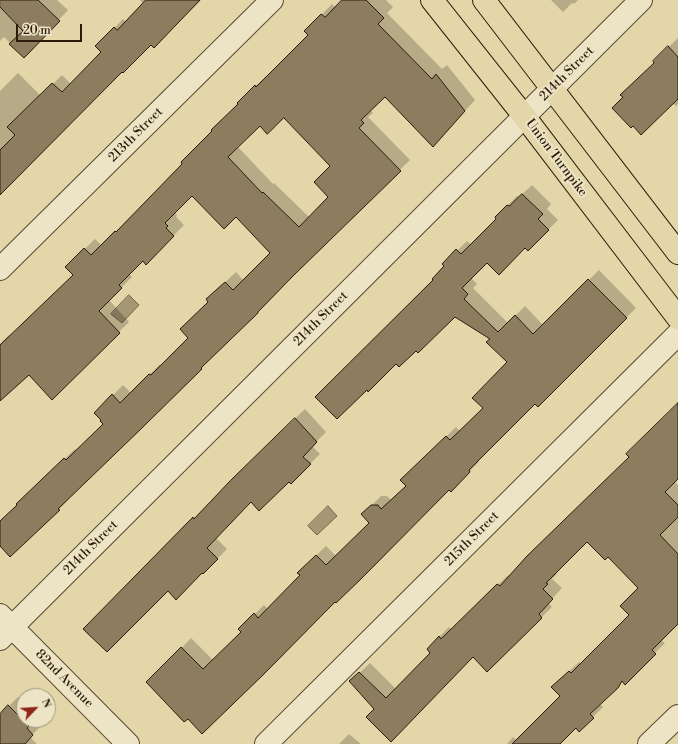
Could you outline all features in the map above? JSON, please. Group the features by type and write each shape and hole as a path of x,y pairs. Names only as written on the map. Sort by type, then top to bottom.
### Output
{"main road":[{"name":"Union Turnpike","path":"432,0 524,116 678,318"},
{"path":"484,0 678,253"}],"street":[{"name":"213th Street","path":"0,269 272,0"},
{"name":"214th Street","path":"4,627 641,0"},
{"name":"215th Street","path":"266,744 678,334"},
{"name":"82nd Avenue","path":"4,627 128,744"},
{"path":"649,744 678,716"}],"shaded area":[{"path":"129,295 139,305 122,323 111,314"},
{"path":"328,506 337,516 317,535 308,526"}],"building":[{"path":"0,0 38,0 60,21 24,58 9,44 23,31 0,7"},
{"path":"146,0 200,0 154,48 151,45 123,73 122,72 0,195 0,150 15,135 7,127 52,83 62,92 101,52 95,46 114,27 117,30"},
{"path":"342,0 366,0 384,18 378,24 432,79 436,74 465,111 433,147 385,97 361,120 364,123 359,128 401,171 293,276 258,313 201,368 202,369 58,509 60,510 10,557 0,546 0,521 64,458 66,460 103,424 94,413 112,394 120,403 188,338 180,329 208,302 206,299 225,282 233,290 270,253 236,217 224,229 192,196 165,223 168,226 166,228 174,236 146,265 143,261 119,285 122,288 99,311 120,333 52,400 29,375 0,401 0,345 73,275 65,267 84,248 91,255 115,231 116,232 182,164 181,162 238,104 237,103 255,85 256,87 308,35 304,31 321,14 325,17","holes":["284,118 330,166 314,182 328,197 299,227 263,192 262,193 228,157 260,126 267,134"]},
{"path":"668,46 678,57 678,99 641,135 633,126 631,128 612,108 623,97 620,95 654,63 653,61"},
{"path":"522,194 543,214 538,219 549,230 528,251 525,248 499,275 487,263 462,288 468,294 464,299 498,332 515,315 533,334 588,279 627,318 538,407 535,404 469,470 470,472 451,492 449,490 361,579 336,603 335,602 202,734 188,719 184,722 146,682 181,647 203,669 241,632 238,629 254,613 258,618 300,575 297,573 316,555 326,565 369,523 361,514 371,505 378,505 381,509 406,486 400,480 446,436 450,440 483,408 472,398 507,362 486,342 490,339 455,317 418,353 416,351 399,367 396,364 368,392 367,390 337,419 315,397 433,280 432,279 444,266 442,264 456,249 461,254 496,219 495,217 507,205 509,206"},
{"path":"678,403 678,479 665,492 678,505 678,517 660,535 678,554 678,624 652,650 656,654 625,685 622,681 618,688 590,714 594,718 579,732 576,728 560,744 512,744 560,696 551,687 569,671 571,673 629,615 620,606 638,588 608,557 605,560 587,542 546,583 548,584 543,589 553,599 539,614 542,618 487,672 473,657 391,742 366,717 374,709 349,681 359,672 386,698 430,653 427,649 439,636 441,639 497,584 500,586 527,556 629,457 626,454"},
{"path":"295,418 317,442 303,457 311,464 291,484 289,482 259,511 251,502 207,548 218,559 176,600 168,591 107,652 83,629 193,517 194,519 230,481"},
{"path":"8,705 16,713 16,728 27,728 33,735 25,744 0,744 0,714"}]}
